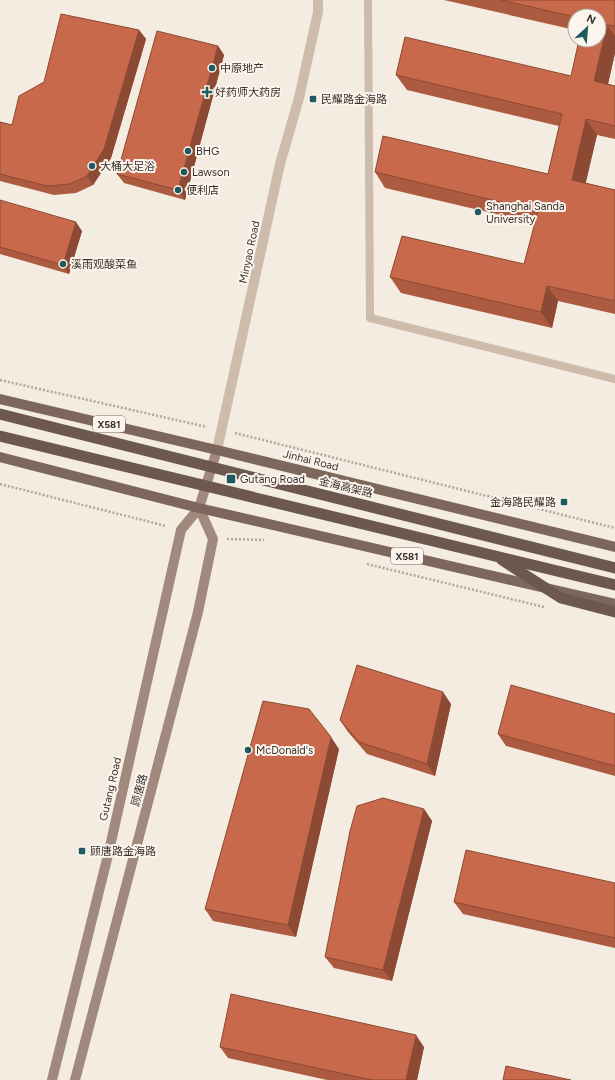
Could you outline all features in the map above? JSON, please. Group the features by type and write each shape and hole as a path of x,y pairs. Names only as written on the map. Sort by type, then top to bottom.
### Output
{"highway":[{"name":"金海高架路","path":"0,414 615,568"},
{"path":"0,436 615,585"},
{"path":"495,556 561,598 615,612"}],"main road":[{"name":"Jinhai Road","path":"0,399 615,547"},
{"name":"Minyao Road","path":"199,508 217,450"},
{"name":"X581","path":"0,457 199,508 615,604"},
{"name":"Gutang Road","path":"52,1080 109,851 181,530 199,508"},
{"path":"199,508 213,539"},
{"name":"顾唐路","path":"75,1080 198,612 213,539"}],"street":[{"name":"Minyao Road","path":"217,450 280,164 299,98 318,12 318,0"}],"lane":[{"path":"368,0 370,318 615,379"}],"path":[{"path":"0,380 222,430 615,528"},
{"path":"0,484 181,530"},
{"path":"213,539 268,540"},
{"path":"360,562 546,608"}],"building":[{"path":"501,0 615,0 615,26 607,25 607,8 567,8 567,15"},
{"path":"61,14 139,30 104,149 87,176 70,184 47,186 0,174 0,122 12,125 19,96 44,82"},
{"path":"157,31 218,46 178,190 117,174"},
{"path":"405,37 571,76 577,48 602,48 594,81 615,86 615,126 586,119 572,180 615,190 615,301 547,286 541,312 390,277 402,236 524,264 538,211 375,172 383,136 548,174 562,114 396,75"},
{"path":"0,200 76,222 63,265 0,247"},
{"path":"357,665 443,692 427,764 359,742 340,720"},
{"path":"511,685 615,714 615,766 498,734"},
{"path":"263,701 309,709 331,737 288,925 205,909"},
{"path":"383,798 424,809 383,970 325,957 350,831 357,806"},
{"path":"466,850 615,883 615,938 454,902"},
{"path":"231,994 416,1035 406,1080 372,1080 220,1047"},
{"path":"506,1066 571,1080 503,1080"}],"place":[{"name":"中原地产","path":"212,68"},
{"name":"好药师大药房","path":"207,92"},
{"name":"民耀路金海路","path":"313,99"},
{"name":"BHG","path":"188,151"},
{"name":"大桶大足浴","path":"92,166"},
{"name":"Lawson","path":"184,172"},
{"name":"便利店","path":"178,190"},
{"name":"Shanghai Sanda University","path":"478,212"},
{"name":"溪雨观酸菜鱼","path":"63,264"},
{"name":"Gutang Road","path":"231,479"},
{"name":"金海路民耀路","path":"564,502"},
{"name":"McDonald's","path":"248,750"},
{"name":"顾唐路金海路","path":"82,851"}]}
